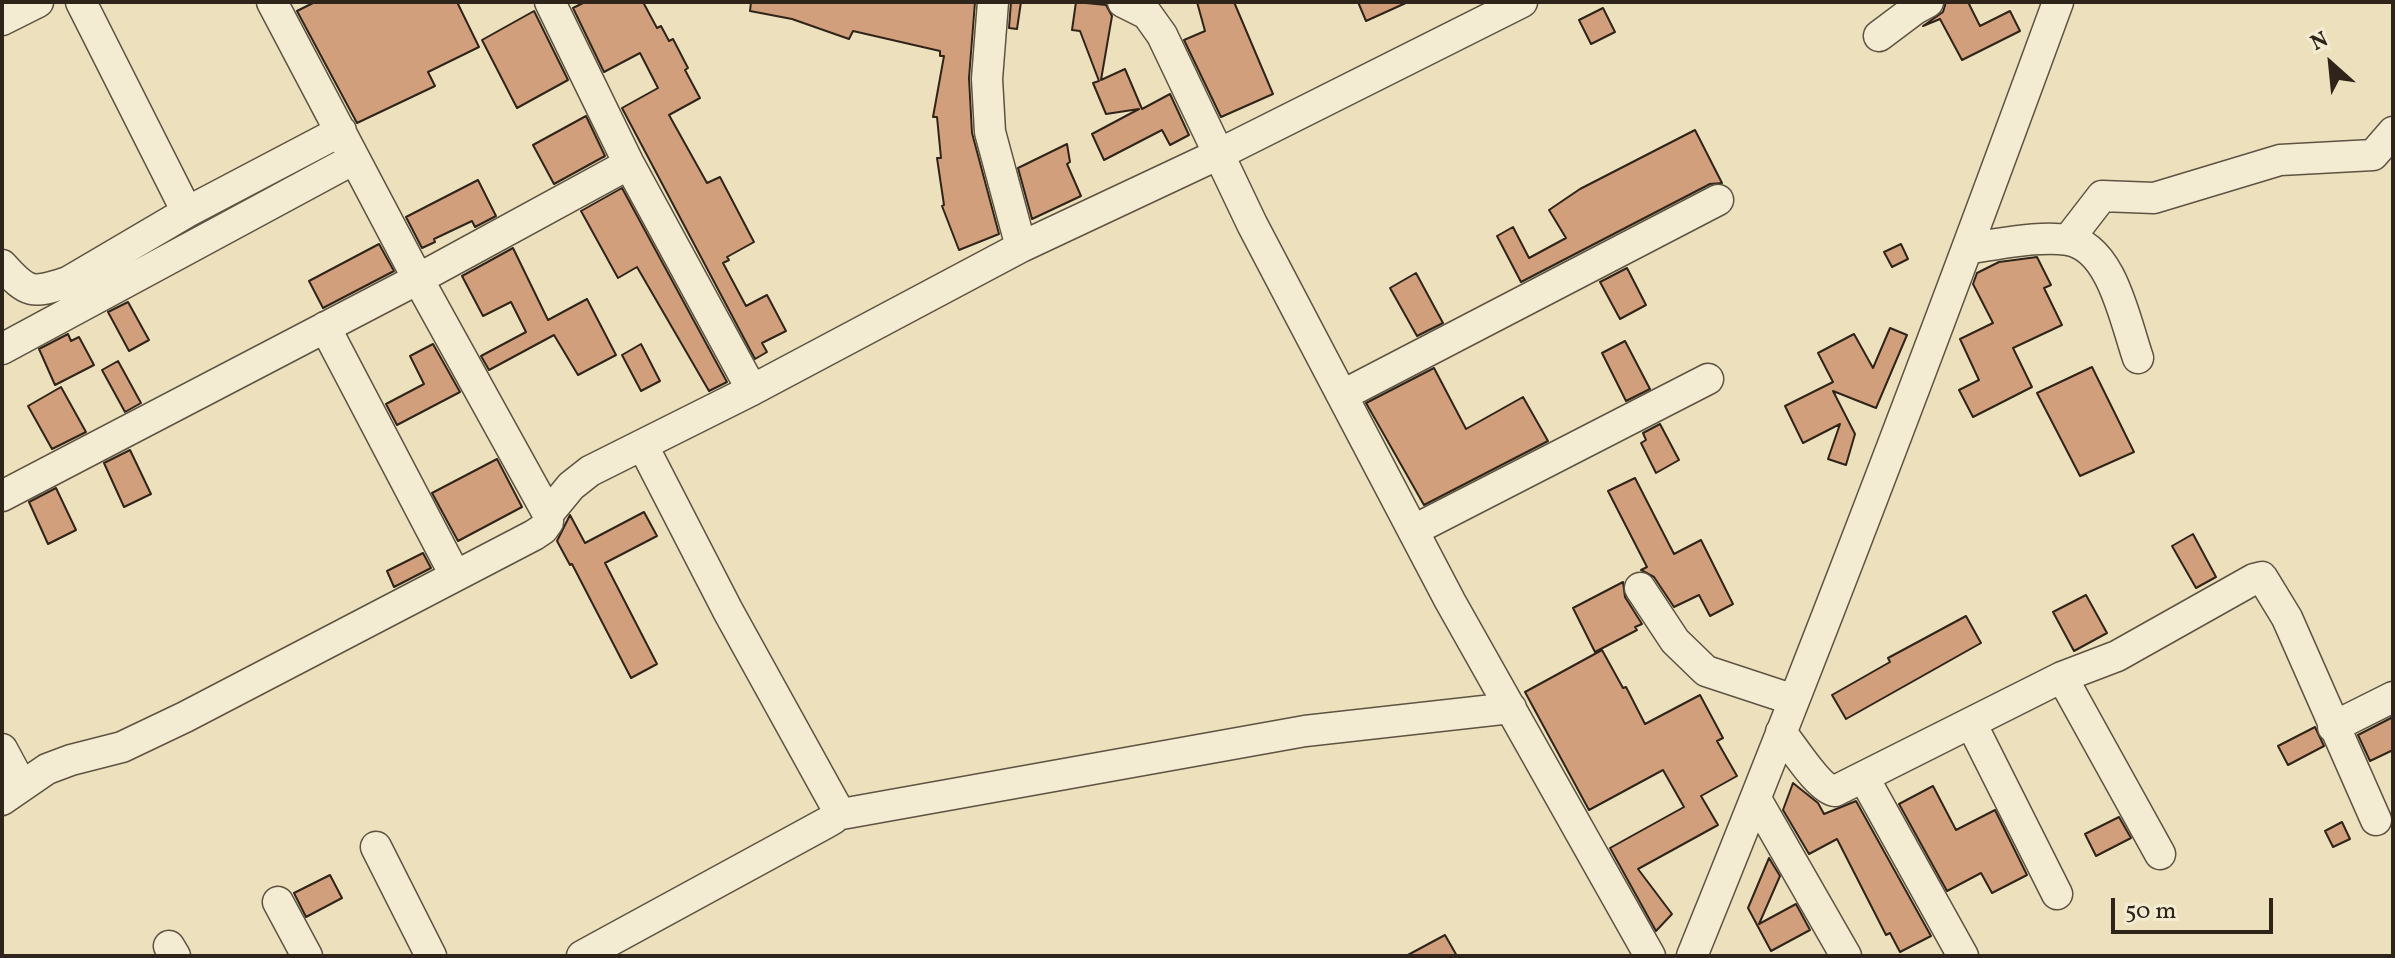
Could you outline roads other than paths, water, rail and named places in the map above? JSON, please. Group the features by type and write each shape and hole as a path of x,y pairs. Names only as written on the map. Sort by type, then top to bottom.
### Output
{"street":[{"path":"2,20 38,2"},
{"path":"81,2 187,212"},
{"path":"2,749 12,793 47,769 122,747 185,717 534,535 548,522 548,514 418,279 272,2"},
{"path":"550,2 629,164 752,390"},
{"path":"993,2 987,79 990,132 1021,247"},
{"path":"548,514 578,479 1021,247 1219,154 1522,2"},
{"path":"1879,36 1928,2"},
{"path":"1692,956 1756,799 1968,248 2058,2"},
{"path":"1140,6 1162,35 1252,224 1450,601 1650,956"},
{"path":"2,265 20,285 29,290 48,288 82,274 187,212 341,131"},
{"path":"2068,240 2102,196 2154,198 2280,160 2373,155 2393,132"},
{"path":"2,349 354,159"},
{"path":"2,496 418,279 629,164"},
{"path":"1343,395 1718,200"},
{"path":"1968,248 2052,239 2068,240 2089,248 2103,264 2138,358"},
{"path":"325,327 455,575"},
{"path":"1414,530 1708,379"},
{"path":"643,446 728,611 837,806 836,815"},
{"path":"1781,732 1826,790 1835,791 2062,677 2117,656 2262,577 2287,618 2376,820"},
{"path":"1640,588 1675,641 1706,671 1794,700"},
{"path":"2062,677 2160,854"},
{"path":"2333,727 2393,697"},
{"path":"591,954 836,815 1305,731 1511,708"},
{"path":"1971,723 2057,894"},
{"path":"1864,778 1963,956"},
{"path":"1756,799 1846,956"},
{"path":"376,847 431,956"},
{"path":"278,902 307,956"}]}
